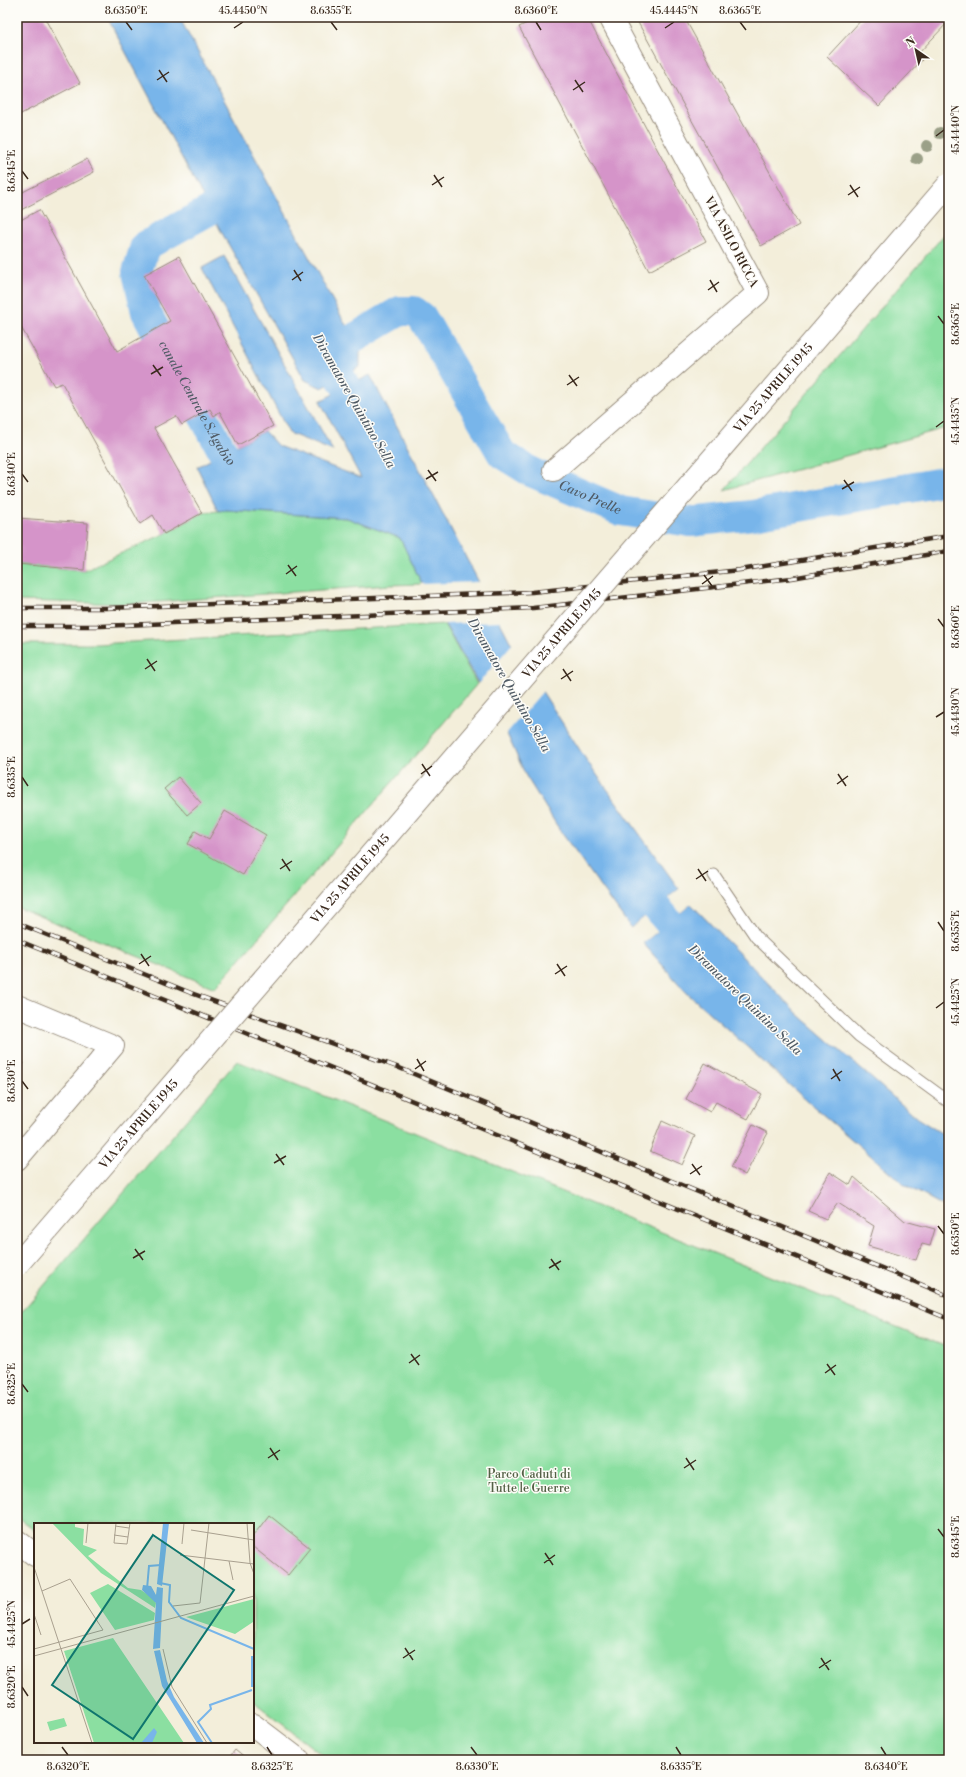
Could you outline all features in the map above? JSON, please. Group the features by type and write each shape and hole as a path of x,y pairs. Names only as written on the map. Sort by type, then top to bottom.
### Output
{"street":[{"name":"VIA ASILO RICCA","path":"554,470 758,293 610,17"},
{"name":"VIA 25 APRILE 1945","path":"17,1265 949,184"},
{"path":"17,1006 113,1046 17,1159"},
{"path":"17,1541 34,1554"},
{"path":"254,1725 299,1760"}],"lane":[{"path":"714,875 756,937 859,1036 949,1102"}],"green space":[{"path":"949,229 949,427 724,490"},
{"path":"226,510 347,518 400,538 422,584 129,604 17,601 17,564 84,570 164,534 202,513"},
{"path":"444,624 477,684 215,988 17,907 17,644 97,644"},
{"name":"Parco Caduti di Tutte le Guerre","path":"237,1061 949,1348 949,1760 328,1760 254,1702 254,1523 34,1523 34,1530 17,1517 17,1317"}],"water":[{"path":"107,17 179,17 360,351 360,367 322,388 305,380 222,233"},
{"path":"224,256 333,451 289,433 202,268"},
{"path":"370,375 512,645 587,761 679,889 631,928 561,832 526,776 507,734 422,584 400,538 347,518 226,510 218,511 197,467 264,431 278,446 361,478 320,401"},
{"path":"691,904 798,1014 917,1118 949,1138 949,1209 905,1185 806,1100 686,992 643,943"}],"pier":[{"path":"480,582 502,622 442,624 420,584"},
{"path":"513,643 543,691 505,735 476,686"},
{"path":"679,889 680,891 632,929 631,928"},
{"path":"690,902 691,904 643,943 642,941"}],"building":[{"path":"17,17 44,17 80,83 17,116"},
{"path":"535,17 587,17 706,241 649,271 519,27 535,19"},
{"path":"635,17 684,17 799,225 761,246"},
{"path":"864,17 949,17 949,21 917,55 922,60 879,106 827,57"},
{"path":"87,159 94,172 17,212 17,195"},
{"path":"39,210 117,351 170,321 144,275 179,256 273,426 238,445 220,412 214,416 210,409 182,425 176,416 154,428 202,513 164,534 153,515 140,524 62,383 54,386 17,320 17,222"},
{"path":"17,518 88,523 84,570 17,564"},
{"path":"178,777 201,803 187,815 164,789"},
{"path":"225,811 266,835 243,875 188,844 195,831 209,839"},
{"path":"17,1060 24,1063 17,1077"},
{"path":"705,1063 762,1094 748,1119 716,1102 710,1112 686,1099"},
{"path":"662,1121 695,1136 682,1165 650,1151"},
{"path":"753,1125 768,1133 745,1175 731,1167"},
{"path":"830,1172 850,1185 854,1177 905,1221 935,1229 930,1246 922,1244 916,1260 868,1246 874,1226 838,1203 826,1219 808,1211"},
{"path":"269,1515 310,1548 288,1575 254,1548 254,1535"},
{"path":"235,1750 247,1760 227,1760"}],"waterway":[{"name":"canale Centrale S.Agabio","path":"239,194 145,246 137,272 146,312 155,329 226,457 252,481"},
{"name":"Cavo Prelle","path":"326,355 400,311 414,311 422,317 502,454 531,472 621,511 690,522 753,515 949,481"},
{"name":"Diramatore Quintino Sella","path":"320,343 367,422"},
{"name":"Diramatore Quintino Sella","path":"632,873 656,907 695,953"}],"railway":[{"path":"17,608 106,608 532,592 740,570 949,536"},
{"path":"17,626 101,626 533,608 792,578 949,551"},
{"path":"17,923 191,993 397,1067 949,1296"},
{"path":"17,940 949,1319"}]}
